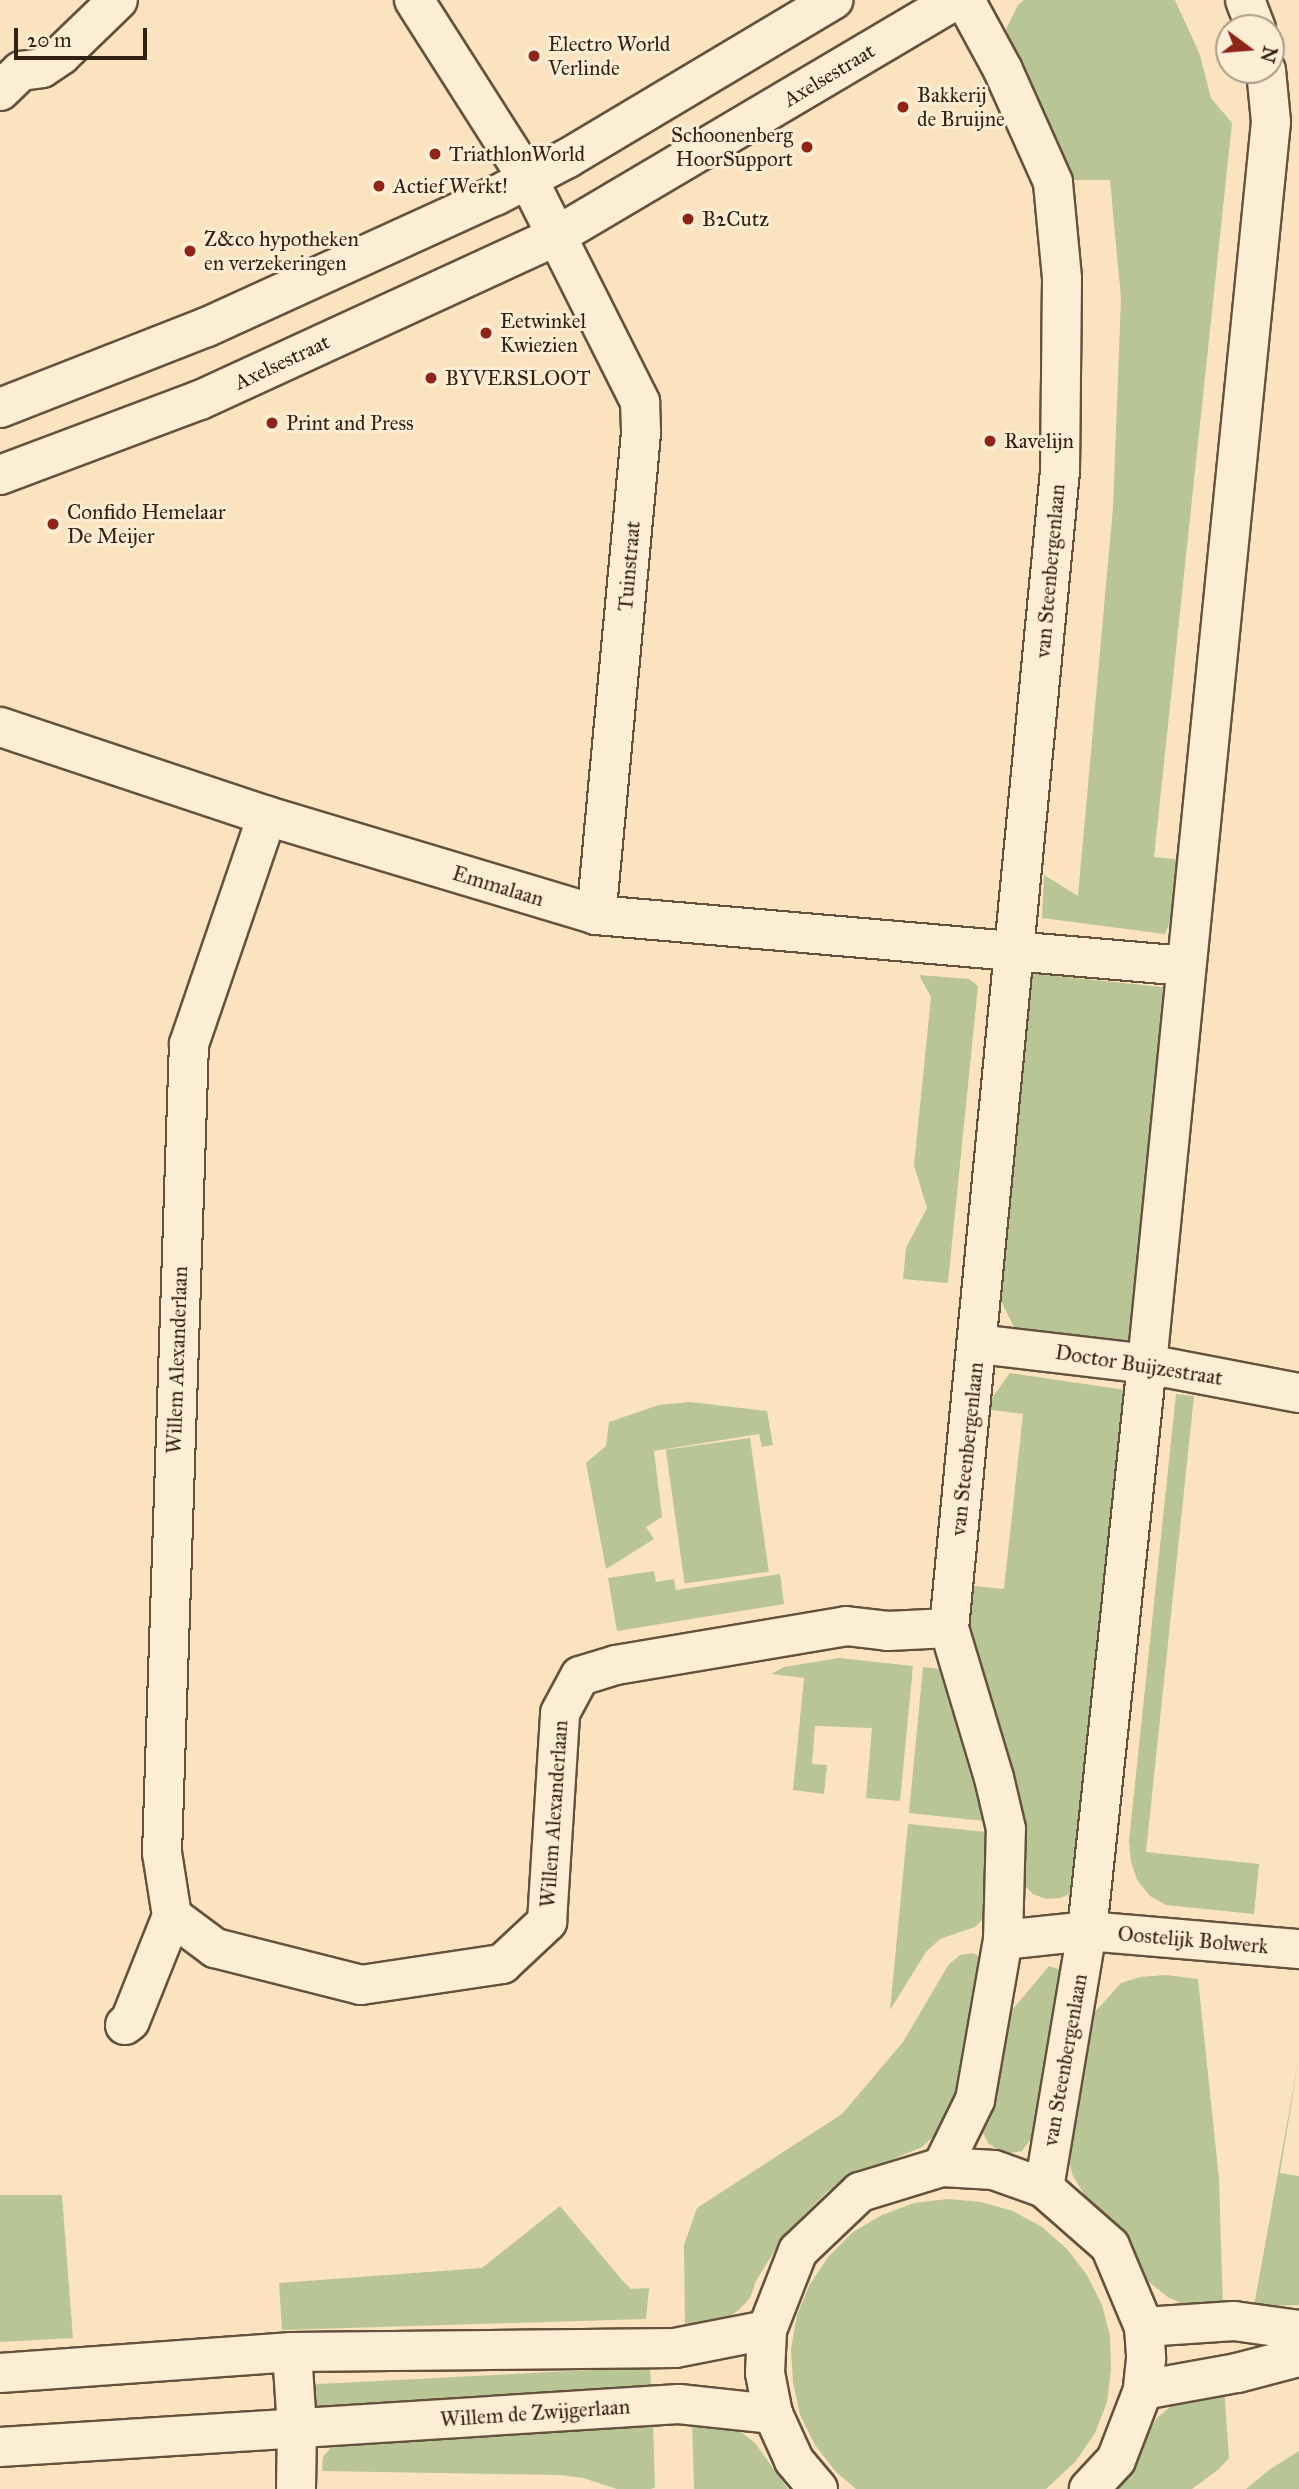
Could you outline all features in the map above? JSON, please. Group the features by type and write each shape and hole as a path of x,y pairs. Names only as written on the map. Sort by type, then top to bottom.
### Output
{"street":[{"path":"7,70 42,68 61,55 118,0"},
{"path":"414,0 528,179 558,236"},
{"path":"0,408 207,327 528,179 833,0"},
{"name":"Axelsestraat","path":"0,475 200,400 558,236 956,0"},
{"name":"van Steenbergenlaan","path":"942,2167 975,2100 1003,1940 1006,1829 994,1778 950,1628 1060,471 1062,278 1053,182 1003,69 965,0"},
{"name":"van Steenbergenlaan","path":"1044,2188 1087,1931 1272,122 1279,90"},
{"name":"Tuinstraat","path":"558,236 640,402 641,433 596,915"},
{"name":"Emmalaan","path":"0,727 267,816 596,915 1014,951"},
{"name":"Willem Alexanderlaan","path":"267,816 189,1044 162,1853 172,1916 215,1948 360,1985 502,1964 547,1922 560,1713 580,1676 616,1665 846,1626 888,1631 950,1628"},
{"path":"1014,951 1186,966"},
{"name":"Doctor Buijzestraat","path":"978,1344 1147,1364 1299,1393"},
{"path":"125,2025 130,2021 172,1916"},
{"path":"1003,1940 1087,1931"},
{"name":"Oostelijk Bolwerk","path":"1087,1931 1299,1949"},
{"path":"818,2489 794,2460 773,2414 765,2372 766,2330 798,2251 860,2192 942,2167 994,2170 1044,2188 1110,2246 1144,2327 1146,2359 1143,2390 1116,2460 1089,2489"},
{"path":"1144,2327 1234,2321 1299,2330"},
{"path":"0,2373 292,2352 675,2348 766,2330"},
{"path":"292,2352 297,2428 296,2489"},
{"path":"1143,2390 1237,2373 1299,2357"},
{"name":"Willem de Zwijgerlaan","path":"0,2447 679,2404 773,2414"}],"green space":[{"path":"1024,0 1175,0 1200,55 1211,98 1232,123 1154,857 1186,860 1183,887 1165,934 1042,918 1044,875 1078,896 1113,507 1121,298 1110,180 1073,180 1006,29 1018,5"},
{"path":"1028,973 1172,988 1136,1344 1014,1327 996,1291"},
{"path":"919,975 969,979 978,986 948,1283 903,1279 906,1248 927,1208 914,1165 931,997"},
{"path":"1010,1373 1133,1391 1072,1893 1060,1898 1046,1899 1033,1894 1023,1884 965,1641 965,1585 1004,1589 1023,1414 984,1409"},
{"path":"1176,1394 1194,1396 1146,1852 1259,1864 1254,1914 1166,1905 1150,1896 1137,1880 1131,1862 1129,1841"},
{"path":"690,1402 767,1411 773,1445 762,1447 759,1434 654,1451 662,1517 646,1527 654,1539 606,1569 586,1463 606,1446 609,1422 659,1405"},
{"path":"750,1438 769,1572 685,1584 666,1450"},
{"path":"654,1571 656,1582 674,1579 676,1590 780,1574 784,1604 617,1631 608,1578"},
{"path":"839,1658 913,1666 900,1801 866,1798 872,1728 815,1726 812,1764 827,1765 824,1794 793,1790 804,1678 771,1674 784,1667"},
{"path":"923,1667 939,1669 984,1821 909,1813"},
{"path":"908,1824 986,1832 986,1908 982,1920 975,1927 940,1939 926,1952 890,2010"},
{"path":"973,1953 980,1957 984,1965 955,2110 946,2125 922,2147 855,2175 828,2191 784,2235 756,2281 750,2298 739,2310 722,2321 685,2330 684,2245 697,2208 842,2114 903,2042 949,1964 960,1955"},
{"path":"1049,1966 1067,1972 1035,2133 1022,2151 1003,2154 988,2143 982,2131 1007,2016"},
{"path":"1166,1975 1198,1979 1219,2179 1223,2309 1194,2308 1169,2298 1149,2282 1089,2203 1072,2174 1066,2142 1084,2037 1093,2014 1121,1983 1140,1977"},
{"path":"1299,2057 1280,2173 1299,2176 1299,2305 1254,2306"},
{"path":"0,2195 62,2195 73,2338 0,2342"},
{"path":"948,2199 981,2202 1013,2211 1042,2227 1067,2249 1087,2275 1102,2305 1110,2336 1111,2370 1107,2402 1095,2433 1076,2461 1046,2489 856,2489 836,2472 815,2445 800,2415 793,2382 791,2349 797,2315 810,2284 829,2256 853,2232 882,2215 914,2203"},
{"path":"560,2206 631,2289 649,2288 646,2319 282,2330 279,2283 482,2268"},
{"path":"650,2367 651,2392 310,2413 308,2387 318,2384"},
{"path":"1224,2387 1229,2458 1219,2469 1192,2489 1114,2489 1157,2418 1178,2400"},
{"path":"653,2420 655,2487 651,2489 617,2489 583,2478 560,2475 322,2471 323,2457 335,2443"},
{"path":"692,2420 722,2420 741,2432 755,2443 788,2489 694,2489"},
{"path":"1299,2451 1299,2489 1246,2489 1269,2470"}],"place":[{"name":"Electro World Verlinde","path":"534,56"},
{"name":"Bakkerij de Bruijne","path":"903,107"},
{"name":"Schoonenberg HoorSupport","path":"807,147"},
{"name":"TriathlonWorld","path":"435,154"},
{"name":"Actief Werkt!","path":"379,186"},
{"name":"B2Cutz","path":"688,219"},
{"name":"Z&co hypotheken en verzekeringen","path":"190,251"},
{"name":"Eetwinkel Kwiezien","path":"486,333"},
{"name":"BYVERSLOOT","path":"431,378"},
{"name":"Print and Press","path":"272,423"},
{"name":"Ravelijn","path":"990,441"},
{"name":"Confido Hemelaar De Meijer","path":"53,524"}]}
